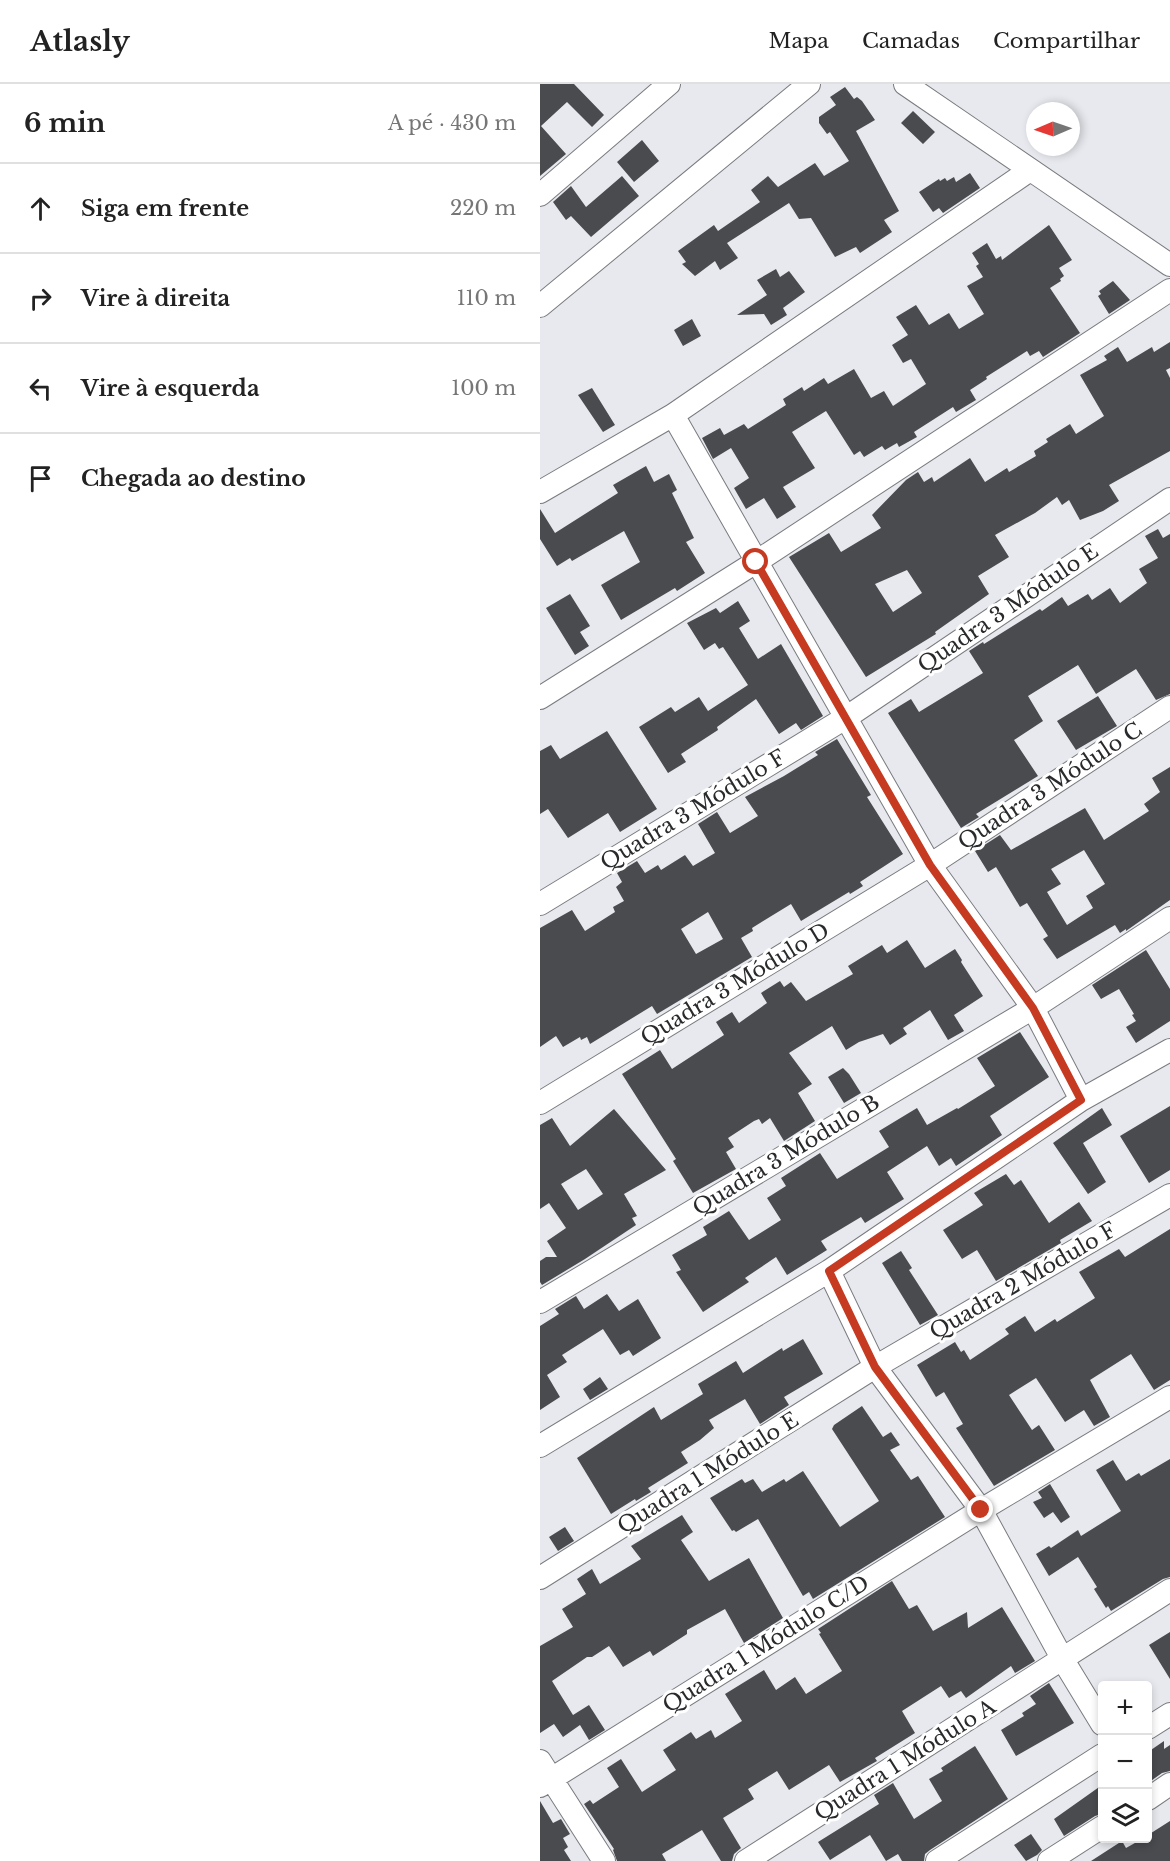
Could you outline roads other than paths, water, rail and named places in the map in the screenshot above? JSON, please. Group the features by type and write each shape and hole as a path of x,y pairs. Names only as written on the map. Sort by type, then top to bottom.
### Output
{"street":[{"path":"540,195 669,84"},
{"path":"540,306 809,84"},
{"path":"905,84 1170,265"},
{"path":"540,492 673,416 1030,170"},
{"path":"540,698 756,562 1170,290"},
{"path":"673,416 930,865 1033,1008 1081,1100"},
{"name":"Quadra 3 Módulo E","path":"847,717 1170,500"},
{"name":"Quadra 3 Módulo C","path":"930,865 1170,707"},
{"name":"Quadra 3 Módulo F","path":"540,904 847,717"},
{"name":"Quadra 3 Módulo D","path":"540,1103 930,865"},
{"name":"Quadra 3 Módulo B","path":"540,1302 1033,1008 1170,918"},
{"path":"540,1446 829,1271 1081,1100 1170,1050"},
{"name":"Quadra 2 Módulo F","path":"875,1367 1170,1195"},
{"path":"829,1271 875,1367 981,1510 1063,1660 1098,1717"},
{"name":"Quadra 1 Módulo E","path":"540,1578 875,1367"},
{"name":"Quadra 1 Módulo C/D","path":"544,1775 1170,1397"},
{"name":"Quadra 1 Módulo A","path":"746,1861 1170,1590"},
{"path":"1152,1725 1170,1714"},
{"path":"937,1861 1098,1758"},
{"path":"544,1775 604,1861"},
{"path":"1152,1796 1170,1784"},
{"path":"1049,1861 1098,1830"}]}
